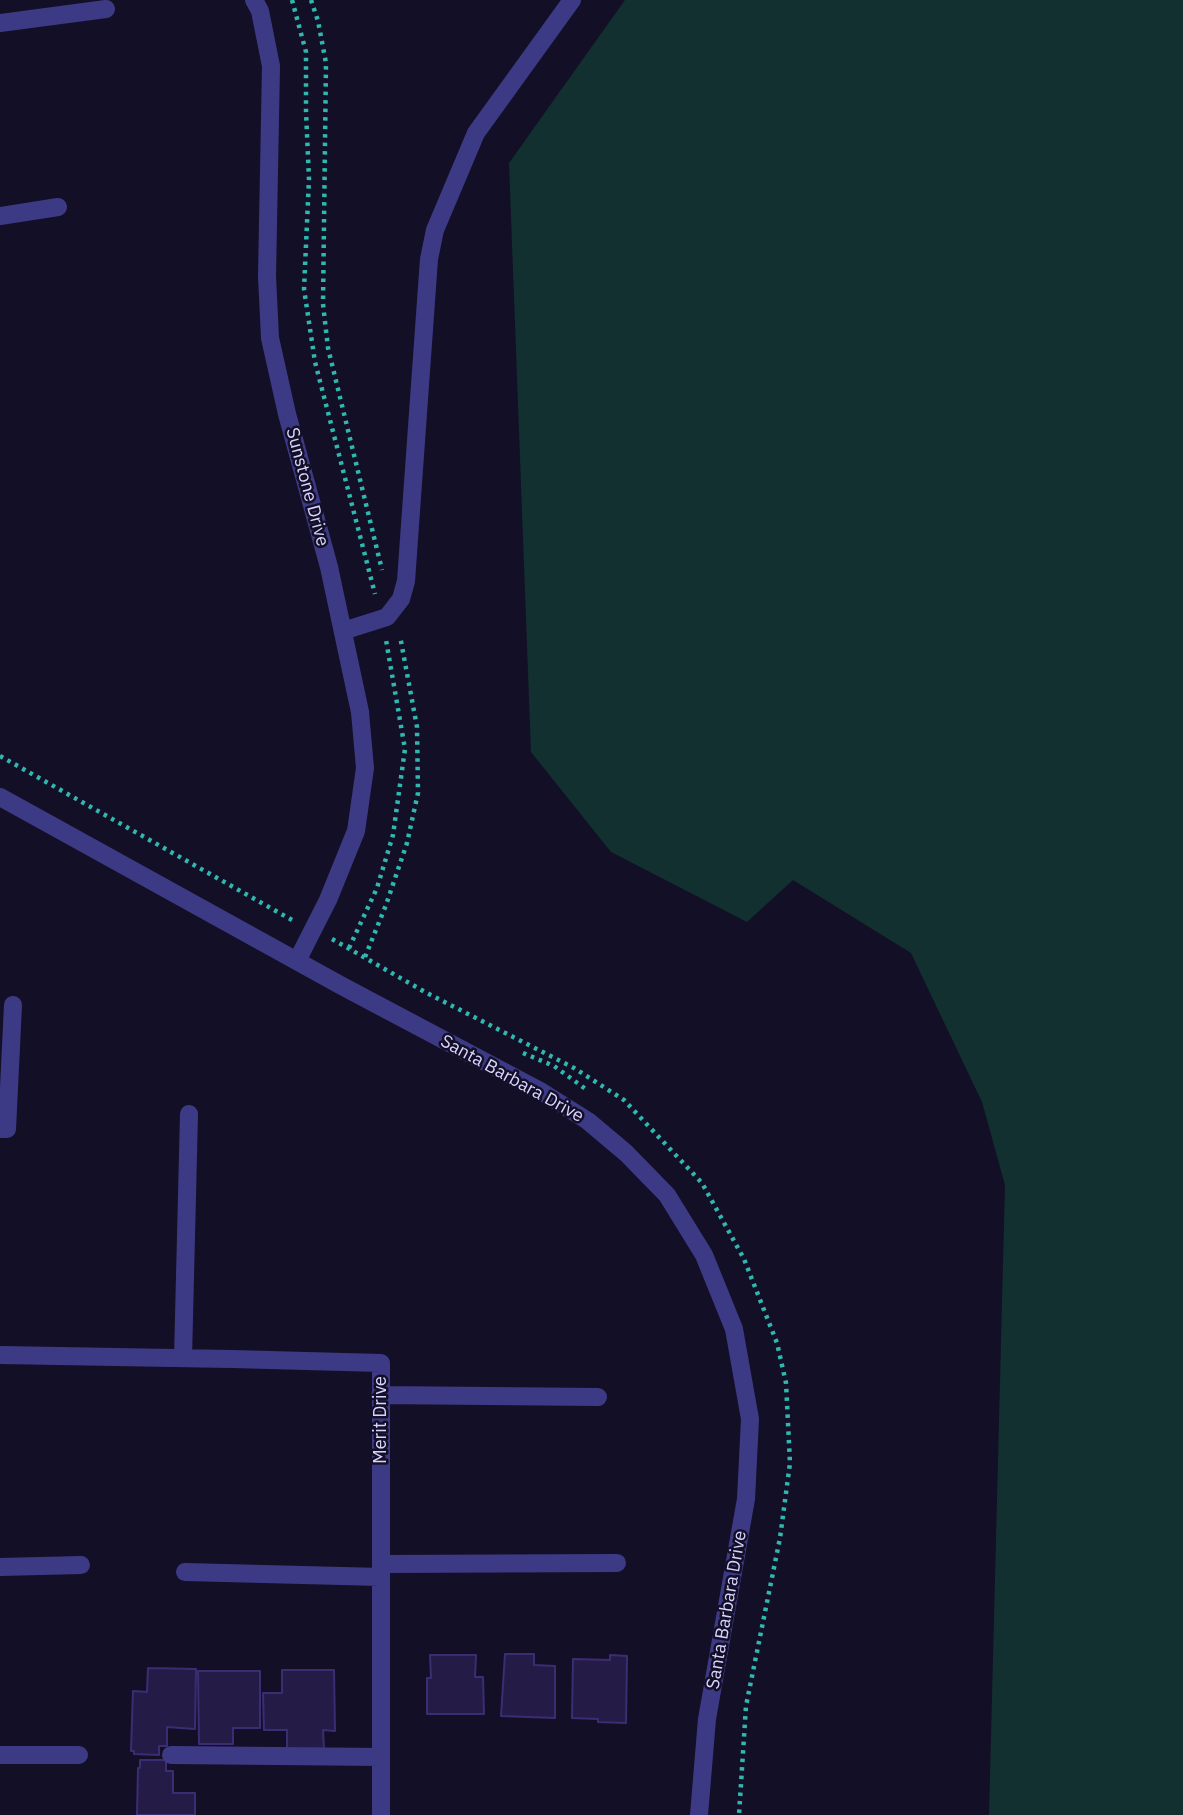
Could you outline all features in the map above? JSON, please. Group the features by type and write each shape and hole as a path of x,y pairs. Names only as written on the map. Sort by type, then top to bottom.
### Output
{"street":[{"name":"Sunstone Drive","path":"254,0 260,11 271,66 267,276 270,338 287,414 329,567 360,712 365,768 356,831 314,930 297,961"},
{"path":"343,631 387,614 401,599 406,582 429,259 435,230 476,133 572,0"},
{"path":"0,23 106,9"},
{"path":"0,216 58,207"},
{"name":"Santa Barbara Drive","path":"0,797 541,1092 588,1121 626,1153 667,1195 704,1255 734,1329 750,1419 746,1499 707,1719 699,1815"},
{"path":"0,1129 7,1129 13,1005"},
{"path":"183,1358 189,1114"},
{"name":"Merit Drive","path":"0,1355 381,1363 381,1815"},
{"path":"380,1395 598,1397"},
{"path":"185,1572 381,1571 617,1563"},
{"path":"0,1567 81,1565"},
{"path":"0,1755 79,1755"},
{"path":"171,1755 381,1757"}],"path":[{"path":"292,0 306,52 309,179 304,289 315,362 387,614 404,648 417,727 418,793 403,855 365,957"},
{"path":"311,0 326,62 323,304 327,348 387,614 405,749 393,835 377,888 349,948"},
{"path":"0,756 278,913 574,1068 624,1100 702,1183 744,1259 777,1343 786,1383 790,1463 780,1538 747,1706 740,1815"}],"green space":[{"path":"625,0 1183,0 1183,1815 989,1815 1005,1185 982,1102 911,953 793,880 747,922 611,852 531,752 509,163"}],"building":[{"path":"505,1654 534,1654 534,1665 555,1666 555,1718 501,1716"},
{"path":"430,1655 476,1655 475,1677 483,1677 484,1714 427,1714 427,1678 431,1678"},
{"path":"610,1655 627,1656 626,1723 572,1718 573,1659 610,1660"},
{"path":"148,1668 196,1669 195,1729 167,1727 167,1746 159,1746 159,1755 134,1754 134,1751 131,1751 133,1691 147,1692"},
{"path":"282,1670 334,1670 335,1731 323,1730 324,1750 287,1750 287,1730 264,1730 263,1693 282,1693"},
{"path":"198,1671 260,1671 260,1728 233,1728 233,1744 199,1744"},
{"path":"140,1760 166,1760 166,1771 173,1771 173,1793 195,1793 195,1815 137,1815"}]}
